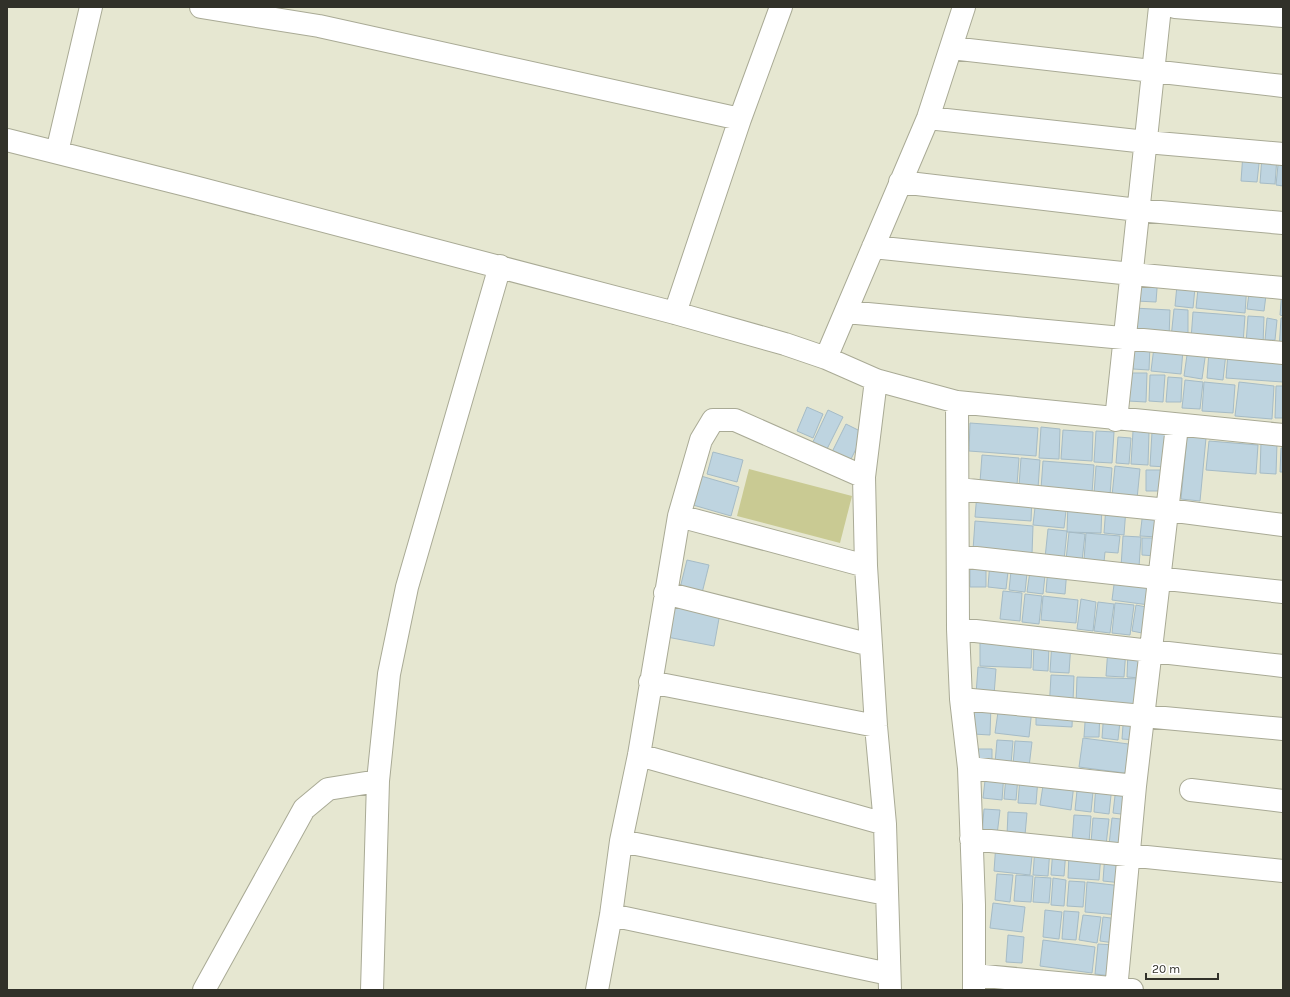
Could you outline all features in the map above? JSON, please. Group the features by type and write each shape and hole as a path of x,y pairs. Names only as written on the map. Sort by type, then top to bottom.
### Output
{"street":[{"path":"57,152 91,7"},
{"path":"201,7 319,26 740,120"},
{"path":"675,313 740,120 782,7"},
{"path":"826,358 928,118 964,7"},
{"path":"1116,420 1160,7"},
{"path":"1175,7 1283,16"},
{"path":"951,48 1283,86"},
{"path":"928,118 1146,142 1283,154"},
{"path":"7,140 500,266 675,313 784,344 826,358 876,380 957,402 1116,420 1283,435"},
{"path":"900,182 1138,210 1283,223"},
{"path":"873,247 1283,288"},
{"path":"372,990 378,781 389,674 407,587 500,266"},
{"path":"846,312 1283,353"},
{"path":"611,915 889,982 885,824 876,726 866,566 864,477 876,380"},
{"path":"957,402 958,629 961,699 969,768 974,905 974,982 1121,990 1129,854 1177,426"},
{"path":"597,990 611,915 621,841 640,755 650,682 679,516 701,440 714,420 735,420 864,477"},
{"path":"958,489 1168,510 1283,525"},
{"path":"679,516 866,566"},
{"path":"958,556 1062,566 1160,579 1283,592"},
{"path":"665,593 871,645"},
{"path":"958,629 1283,666"},
{"path":"650,682 876,726"},
{"path":"961,699 1283,729"},
{"path":"640,755 885,824"},
{"path":"969,768 1136,786"},
{"path":"204,990 304,809 328,789 378,781"},
{"path":"1192,790 1283,801"},
{"path":"971,839 1283,871"},
{"path":"621,841 886,894"}],"green space":[{"path":"749,469 852,496 840,543 737,516"}],"building":[{"path":"1243,153 1260,155 1257,182 1241,181"},
{"path":"1279,155 1283,156 1283,186 1276,185"},
{"path":"1262,156 1277,157 1275,184 1260,183"},
{"path":"1138,273 1158,275 1156,302 1136,301"},
{"path":"1178,275 1196,278 1193,308 1175,306"},
{"path":"1199,279 1247,284 1245,313 1196,308"},
{"path":"1250,285 1267,287 1264,311 1247,309"},
{"path":"1283,289 1283,316 1280,315"},
{"path":"1134,308 1170,310 1169,337 1133,335"},
{"path":"1174,309 1188,310 1188,340 1171,338"},
{"path":"1193,312 1245,316 1243,343 1191,339"},
{"path":"1248,316 1264,317 1263,345 1246,344"},
{"path":"1267,318 1277,320 1275,340 1265,340"},
{"path":"1281,318 1283,318 1283,351 1279,350"},
{"path":"1134,344 1150,345 1149,370 1133,369"},
{"path":"1154,347 1183,350 1181,374 1151,371"},
{"path":"1188,348 1206,351 1202,379 1184,376"},
{"path":"1209,351 1226,353 1223,380 1207,378"},
{"path":"1228,353 1283,358 1283,382 1226,378"},
{"path":"1130,373 1147,373 1146,402 1128,401"},
{"path":"1150,375 1165,375 1163,402 1149,401"},
{"path":"1168,377 1182,378 1181,402 1166,402"},
{"path":"1185,380 1203,382 1200,409 1182,408"},
{"path":"1204,382 1235,385 1233,413 1202,411"},
{"path":"1239,382 1274,386 1272,419 1235,416"},
{"path":"1276,386 1283,386 1283,418 1275,418"},
{"path":"807,407 823,414 813,438 797,431"},
{"path":"828,410 843,417 826,451 812,444"},
{"path":"970,423 1038,428 1036,456 969,451"},
{"path":"846,424 864,433 850,461 832,452"},
{"path":"1041,427 1060,429 1059,459 1039,458"},
{"path":"1063,430 1093,432 1092,461 1061,459"},
{"path":"1096,431 1114,432 1112,463 1094,462"},
{"path":"1133,431 1149,432 1148,465 1131,464"},
{"path":"1152,432 1169,433 1167,467 1150,466"},
{"path":"1187,436 1206,438 1200,501 1181,499"},
{"path":"1118,437 1131,438 1129,464 1116,463"},
{"path":"1209,441 1258,445 1256,474 1206,470"},
{"path":"1261,442 1277,443 1276,474 1260,473"},
{"path":"1281,448 1283,448 1283,472 1280,472"},
{"path":"713,452 743,460 737,482 707,474"},
{"path":"982,455 1019,458 1017,485 980,482"},
{"path":"1021,458 1040,460 1038,488 1019,486"},
{"path":"1043,461 1094,465 1092,493 1041,489"},
{"path":"1096,466 1112,468 1110,495 1094,494"},
{"path":"1115,466 1140,469 1137,499 1112,496"},
{"path":"1146,470 1164,470 1164,491 1146,491"},
{"path":"701,476 739,487 731,516 693,505"},
{"path":"977,493 1032,497 1031,521 975,517"},
{"path":"1036,499 1067,502 1064,528 1033,525"},
{"path":"1068,503 1102,505 1101,533 1067,532"},
{"path":"1106,506 1126,508 1124,535 1104,533"},
{"path":"1143,511 1160,512 1158,537 1140,536"},
{"path":"975,521 1033,526 1032,554 973,550"},
{"path":"1048,529 1067,531 1064,560 1045,558"},
{"path":"1069,532 1085,534 1082,561 1066,560"},
{"path":"1086,533 1120,536 1118,553 1105,552 1104,562 1084,560"},
{"path":"1123,536 1141,537 1139,567 1121,567"},
{"path":"1142,538 1157,538 1156,556 1142,555"},
{"path":"687,560 709,565 701,597 679,592"},
{"path":"970,560 986,560 986,587 970,587"},
{"path":"990,561 1009,563 1006,589 988,587"},
{"path":"1012,562 1028,564 1025,592 1009,590"},
{"path":"1031,564 1046,566 1043,594 1027,592"},
{"path":"1048,567 1067,569 1065,594 1046,592"},
{"path":"1115,577 1152,581 1149,605 1112,600"},
{"path":"1003,591 1022,593 1020,621 1000,619"},
{"path":"1025,594 1042,596 1039,624 1022,622"},
{"path":"1043,596 1078,600 1076,623 1041,620"},
{"path":"1081,599 1096,602 1093,631 1077,629"},
{"path":"1098,602 1114,604 1110,633 1094,631"},
{"path":"1115,603 1134,605 1130,635 1112,633"},
{"path":"673,604 720,613 714,646 667,637"},
{"path":"1136,605 1151,608 1147,634 1132,631"},
{"path":"980,641 1032,644 1031,668 980,666"},
{"path":"1052,641 1071,643 1069,673 1050,672"},
{"path":"1034,644 1049,645 1048,671 1033,670"},
{"path":"1108,648 1126,649 1124,677 1106,676"},
{"path":"1128,650 1142,651 1141,678 1127,677"},
{"path":"978,667 996,669 994,695 976,694"},
{"path":"1051,675 1074,676 1072,727 1036,725 1036,710 1049,711"},
{"path":"1077,677 1142,679 1142,709 1076,706"},
{"path":"974,704 991,704 990,735 973,734"},
{"path":"999,705 1032,709 1029,737 995,733"},
{"path":"1086,708 1100,709 1099,737 1084,737"},
{"path":"1104,710 1121,712 1118,740 1102,738"},
{"path":"1124,711 1138,712 1136,740 1122,739"},
{"path":"1083,738 1136,745 1132,774 1079,767"},
{"path":"997,740 1013,741 1011,764 995,763"},
{"path":"1015,741 1032,742 1029,767 1013,765"},
{"path":"977,749 992,749 992,763 977,763"},
{"path":"986,772 1004,773 1002,800 983,798"},
{"path":"1006,776 1018,777 1016,800 1004,799"},
{"path":"1020,777 1038,778 1036,804 1018,803"},
{"path":"1044,779 1074,784 1071,810 1040,805"},
{"path":"1078,781 1094,782 1091,812 1075,810"},
{"path":"1096,784 1112,786 1109,814 1094,812"},
{"path":"1116,787 1130,788 1128,815 1113,813"},
{"path":"984,809 1000,810 997,835 982,833"},
{"path":"1008,812 1027,813 1025,835 1007,835"},
{"path":"1074,815 1091,816 1089,842 1072,841"},
{"path":"1093,818 1109,819 1106,845 1091,843"},
{"path":"1112,818 1129,820 1127,847 1109,845"},
{"path":"996,843 1033,847 1030,875 994,871"},
{"path":"1035,847 1050,849 1048,876 1033,875"},
{"path":"1053,848 1066,850 1064,876 1051,875"},
{"path":"1069,853 1101,854 1099,880 1068,878"},
{"path":"1105,853 1124,854 1122,883 1103,881"},
{"path":"997,874 1013,875 1010,902 995,900"},
{"path":"1016,875 1033,876 1031,902 1014,901"},
{"path":"1035,877 1051,878 1049,903 1033,902"},
{"path":"1053,878 1066,880 1064,906 1051,905"},
{"path":"1069,881 1085,882 1083,907 1067,906"},
{"path":"1087,882 1122,886 1119,915 1085,912"},
{"path":"993,903 1025,907 1022,932 990,928"},
{"path":"1045,910 1062,912 1059,939 1043,937"},
{"path":"1064,911 1079,912 1076,940 1062,939"},
{"path":"1083,915 1101,917 1097,943 1079,940"},
{"path":"1103,917 1118,919 1114,943 1100,941"},
{"path":"1008,935 1024,937 1022,963 1006,962"},
{"path":"1043,940 1095,947 1092,973 1040,966"},
{"path":"1098,944 1114,945 1111,976 1095,974"}]}
